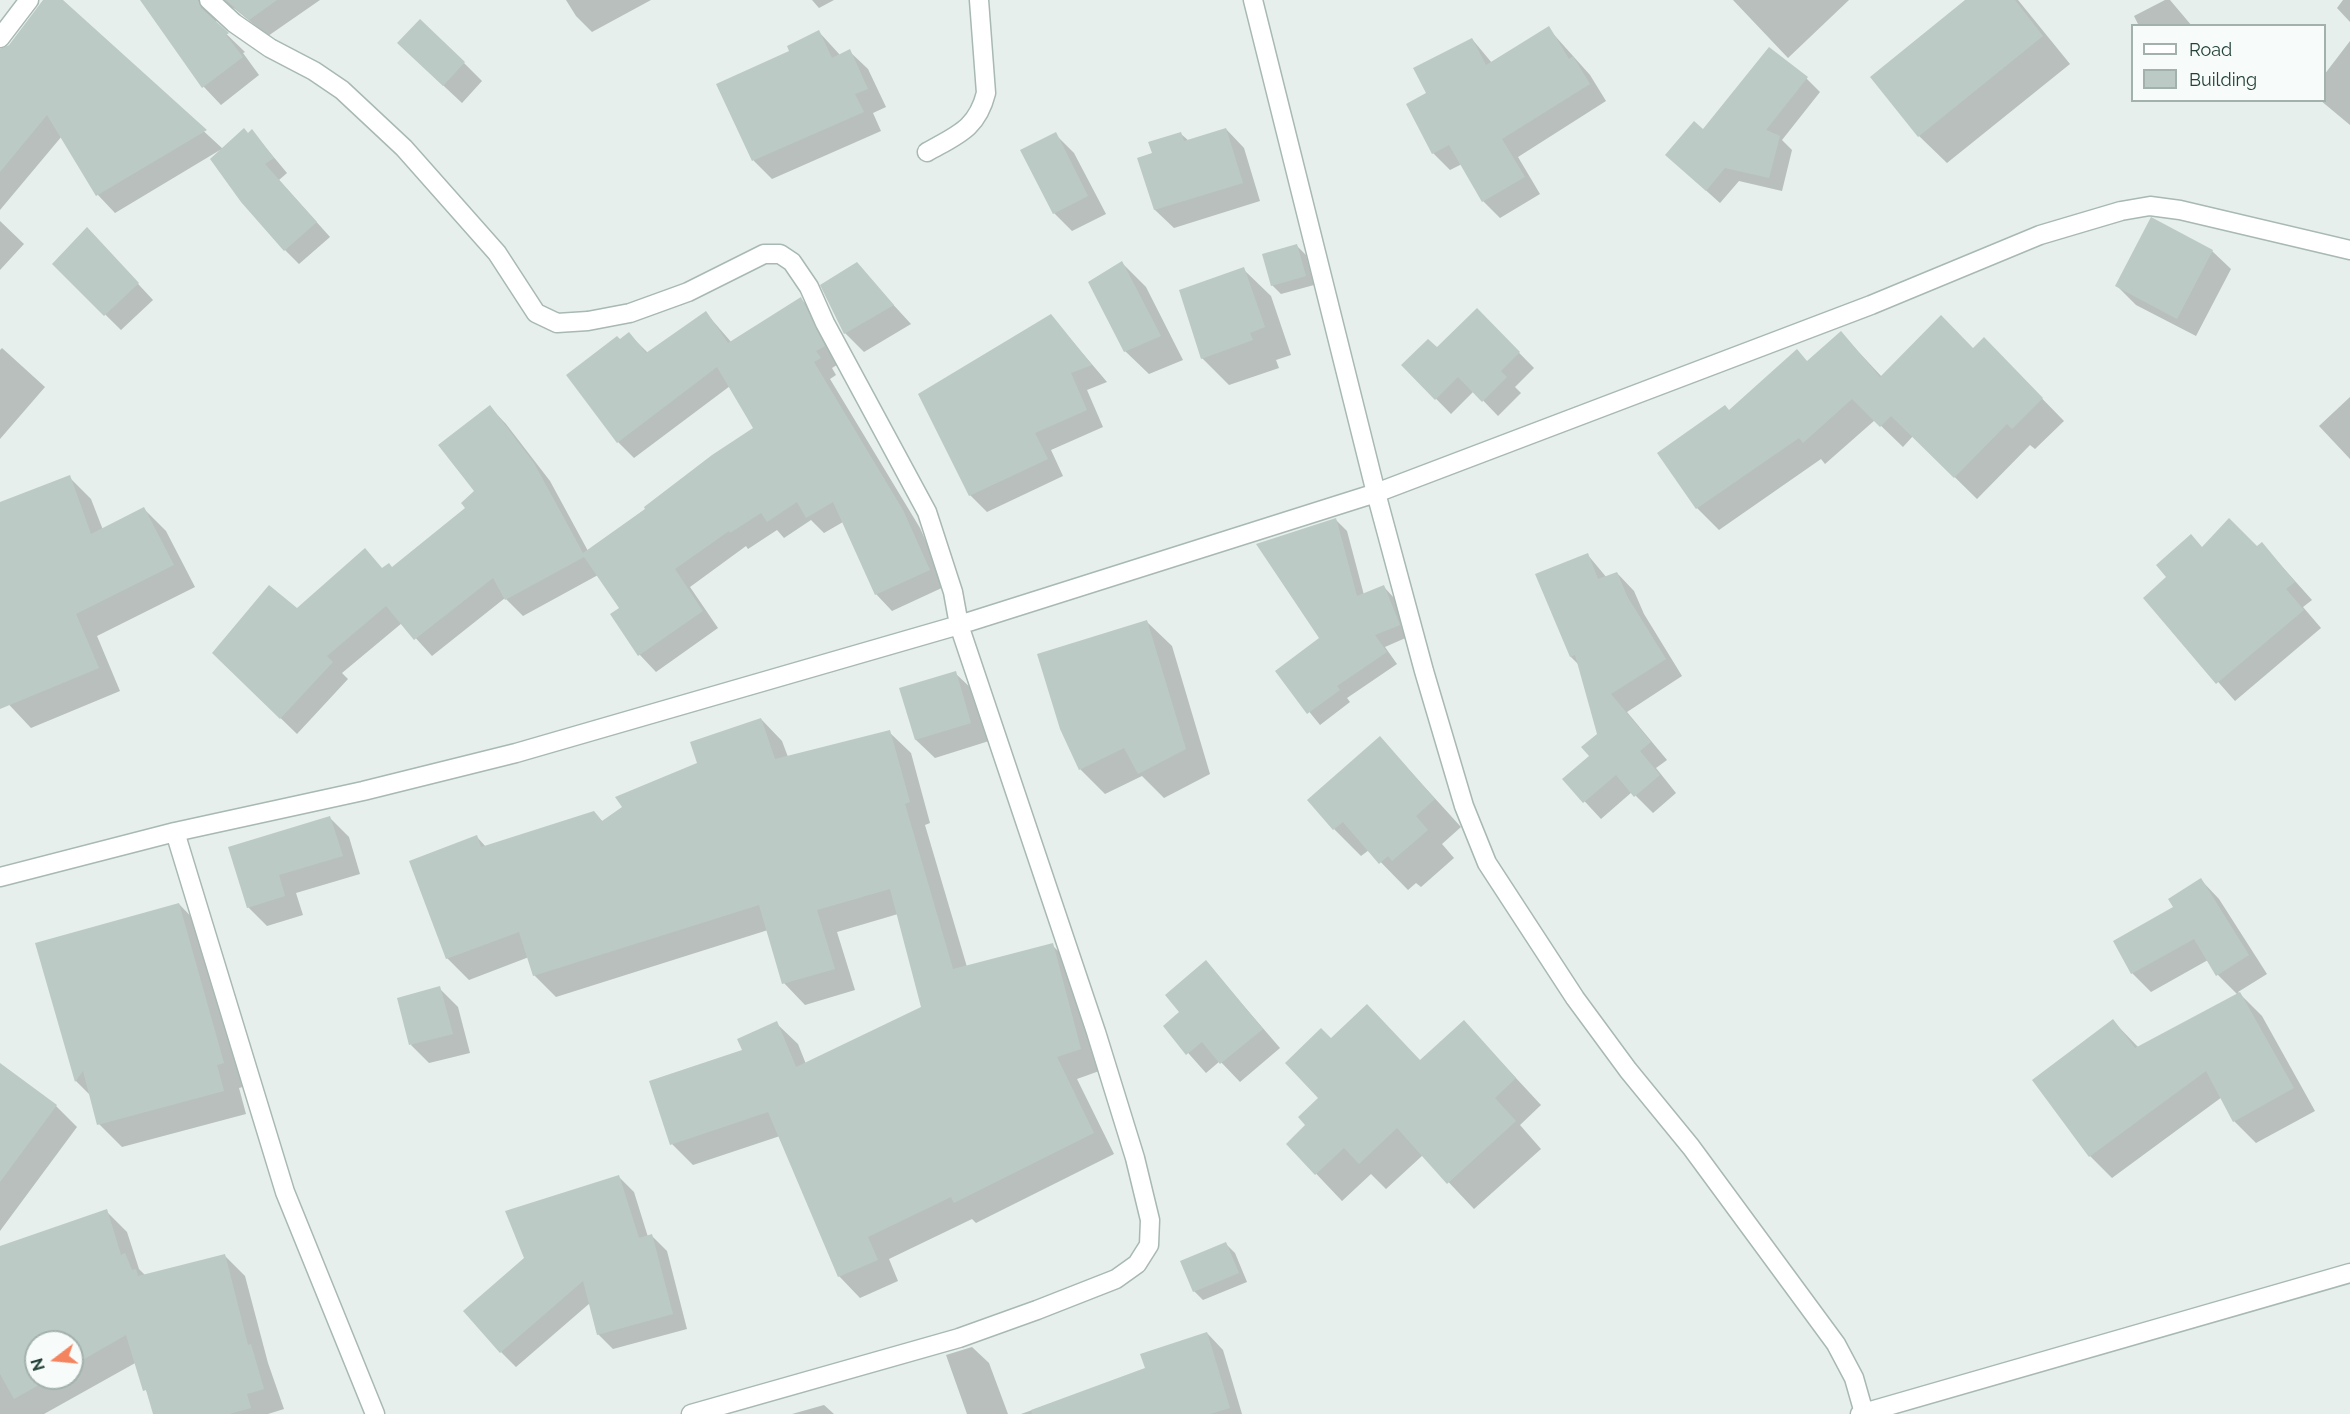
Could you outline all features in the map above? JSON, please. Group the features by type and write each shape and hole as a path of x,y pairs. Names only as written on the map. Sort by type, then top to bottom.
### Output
{"street":[{"path":"0,38 29,0"},
{"path":"209,0 234,23 342,90 374,120 446,194 496,253 536,313 557,322 588,321 630,313 688,292 764,254 780,254 792,262 809,287 825,323 927,512 953,592 959,625 1096,1032 1145,1199 1150,1220 1149,1245 1137,1264 1116,1279 1037,1310 959,1338 691,1414"},
{"path":"927,152 968,128 982,108 986,93 979,0"},
{"path":"1253,0 1376,493 1464,806 1488,863 1588,1016 1628,1070 1691,1147 1836,1344 1854,1378 1862,1413 2350,1273"},
{"path":"0,877 175,832 363,791 516,753 959,625 1376,493 1871,305 2040,235 2121,211 2150,206 2180,210 2350,250"},
{"path":"175,832 285,1192 375,1414"}],"building":[{"path":"43,0 63,0 207,130 96,196 47,115 0,172 0,49 9,45"},
{"path":"140,0 198,0 201,8 229,33 226,35 243,57 202,88"},
{"path":"226,0 277,0 249,20"},
{"path":"1965,0 2015,0 2043,36 1918,137 1870,77"},
{"path":"420,19 465,62 443,86 397,43"},
{"path":"1549,26 1569,59 1573,56 1590,84 1502,139 1525,177 1482,202 1449,145 1432,154 1406,104 1426,93 1413,68 1472,38 1486,65"},
{"path":"819,30 832,58 850,49 868,89 855,94 864,112 752,161 716,84 789,51 787,46"},
{"path":"1769,47 1808,77 1766,130 1780,136 1769,178 1725,168 1706,191 1665,155 1694,121 1703,129"},
{"path":"244,128 248,133 252,129 274,158 265,164 317,222 284,251 241,202 210,159"},
{"path":"1226,128 1243,183 1154,210 1137,158 1152,153 1148,142 1181,132 1184,141"},
{"path":"1056,132 1088,196 1053,214 1020,150"},
{"path":"2151,217 2213,250 2177,319 2115,286"},
{"path":"87,227 139,283 104,316 52,264"},
{"path":"1297,244 1306,276 1271,286 1262,254"},
{"path":"1122,261 1161,336 1124,352 1088,282"},
{"path":"857,262 894,305 844,334 820,285"},
{"path":"1244,267 1265,327 1250,333 1253,340 1201,359 1179,290"},
{"path":"801,297 825,346 816,351 821,358 814,362 903,510 930,570 875,595 833,502 806,518 797,502 767,522 761,513 730,533 729,531 675,569 703,611 638,656 610,614 619,608 584,557 505,600 493,578 414,640 386,606 327,656 333,662 280,719 212,653 269,585 297,608 365,548 382,568 389,563 392,567 465,508 461,503 474,491 438,445 490,405 534,463 583,553 645,509 644,507 712,455 753,428 717,367 617,443 566,375 617,336 620,339 629,332 646,353 706,311 728,343"},
{"path":"1477,308 1520,352 1501,371 1507,377 1482,402 1458,377 1435,400 1401,365 1428,339 1437,347"},
{"path":"1051,314 1092,365 1071,373 1087,410 1035,433 1048,459 969,496 918,394"},
{"path":"1941,315 1973,348 1984,337 2043,398 2012,429 2007,424 1954,478 1891,416 1880,427 1852,399 1803,443 1799,438 1696,509 1657,453 1725,405 1729,410 1797,349 1807,361 1841,331 1880,377"},
{"path":"70,475 91,534 144,507 174,565 76,614 99,668 0,709 0,502"},
{"path":"1336,518 1357,596 1384,585 1400,625 1375,635 1387,652 1337,686 1340,690 1307,714 1275,671 1319,638 1256,544"},
{"path":"2229,518 2257,546 2262,542 2295,582 2286,589 2304,610 2216,684 2143,598 2166,577 2156,565 2191,534 2202,547"},
{"path":"1588,553 1598,579 1617,572 1627,596 1666,659 1611,694 1651,742 1640,751 1660,775 1634,797 1616,775 1583,803 1562,779 1589,756 1581,747 1597,734 1575,655 1570,657 1535,574"},
{"path":"1147,620 1186,749 1138,774 1124,748 1079,770 1060,729 1037,654"},
{"path":"956,671 971,723 915,740 899,688"},
{"path":"761,718 775,759 890,730 910,802 905,804 953,969 1053,943 1081,1049 1057,1057 1094,1133 954,1203 951,1197 868,1237 878,1260 838,1277 768,1112 670,1145 649,1081 742,1050 737,1039 777,1021 796,1067 921,1007 890,889 817,910 835,969 782,984 759,905 533,976 519,932 446,959 409,861 477,835 481,847 594,811 602,821 622,807 615,797 697,763 690,742"},
{"path":"1380,736 1435,799 1416,816 1428,830 1392,861 1388,856 1379,864 1343,822 1333,830 1307,800"},
{"path":"330,816 343,856 279,875 285,896 247,908 228,847"},
{"path":"2201,878 2249,955 2216,976 2194,939 2131,974 2113,941 2173,907 2168,899"},
{"path":"179,903 224,1063 217,1065 224,1091 97,1125 83,1071 75,1082 35,943"},
{"path":"1206,960 1263,1029 1220,1064 1202,1042 1186,1055 1163,1026 1179,1012 1165,995"},
{"path":"440,986 453,1034 409,1045 397,998"},
{"path":"2240,992 2294,1088 2233,1122 2206,1071 2089,1157 2032,1080 2113,1019 2135,1048"},
{"path":"1367,1004 1420,1060 1464,1020 1516,1078 1495,1098 1516,1121 1447,1184 1397,1128 1359,1164 1344,1148 1315,1175 1286,1144 1305,1125 1298,1117 1318,1098 1285,1063 1321,1028 1331,1038"},
{"path":"0,1063 57,1105 0,1182"},
{"path":"619,1175 639,1238 652,1234 673,1314 597,1335 583,1281 500,1353 463,1311 524,1258 505,1211"},
{"path":"107,1209 121,1255 125,1253 132,1270 136,1269 138,1276 225,1254 248,1345 251,1344 264,1389 247,1394 251,1408 229,1414 153,1414 146,1390 143,1391 126,1335 84,1359 84,1330 24,1330 24,1390 30,1390 14,1399 0,1374 0,1246"},
{"path":"1226,1242 1239,1273 1193,1292 1180,1261"},
{"path":"1207,1332 1230,1408 1210,1414 1032,1414 1031,1410 1145,1368 1140,1354"}]}
